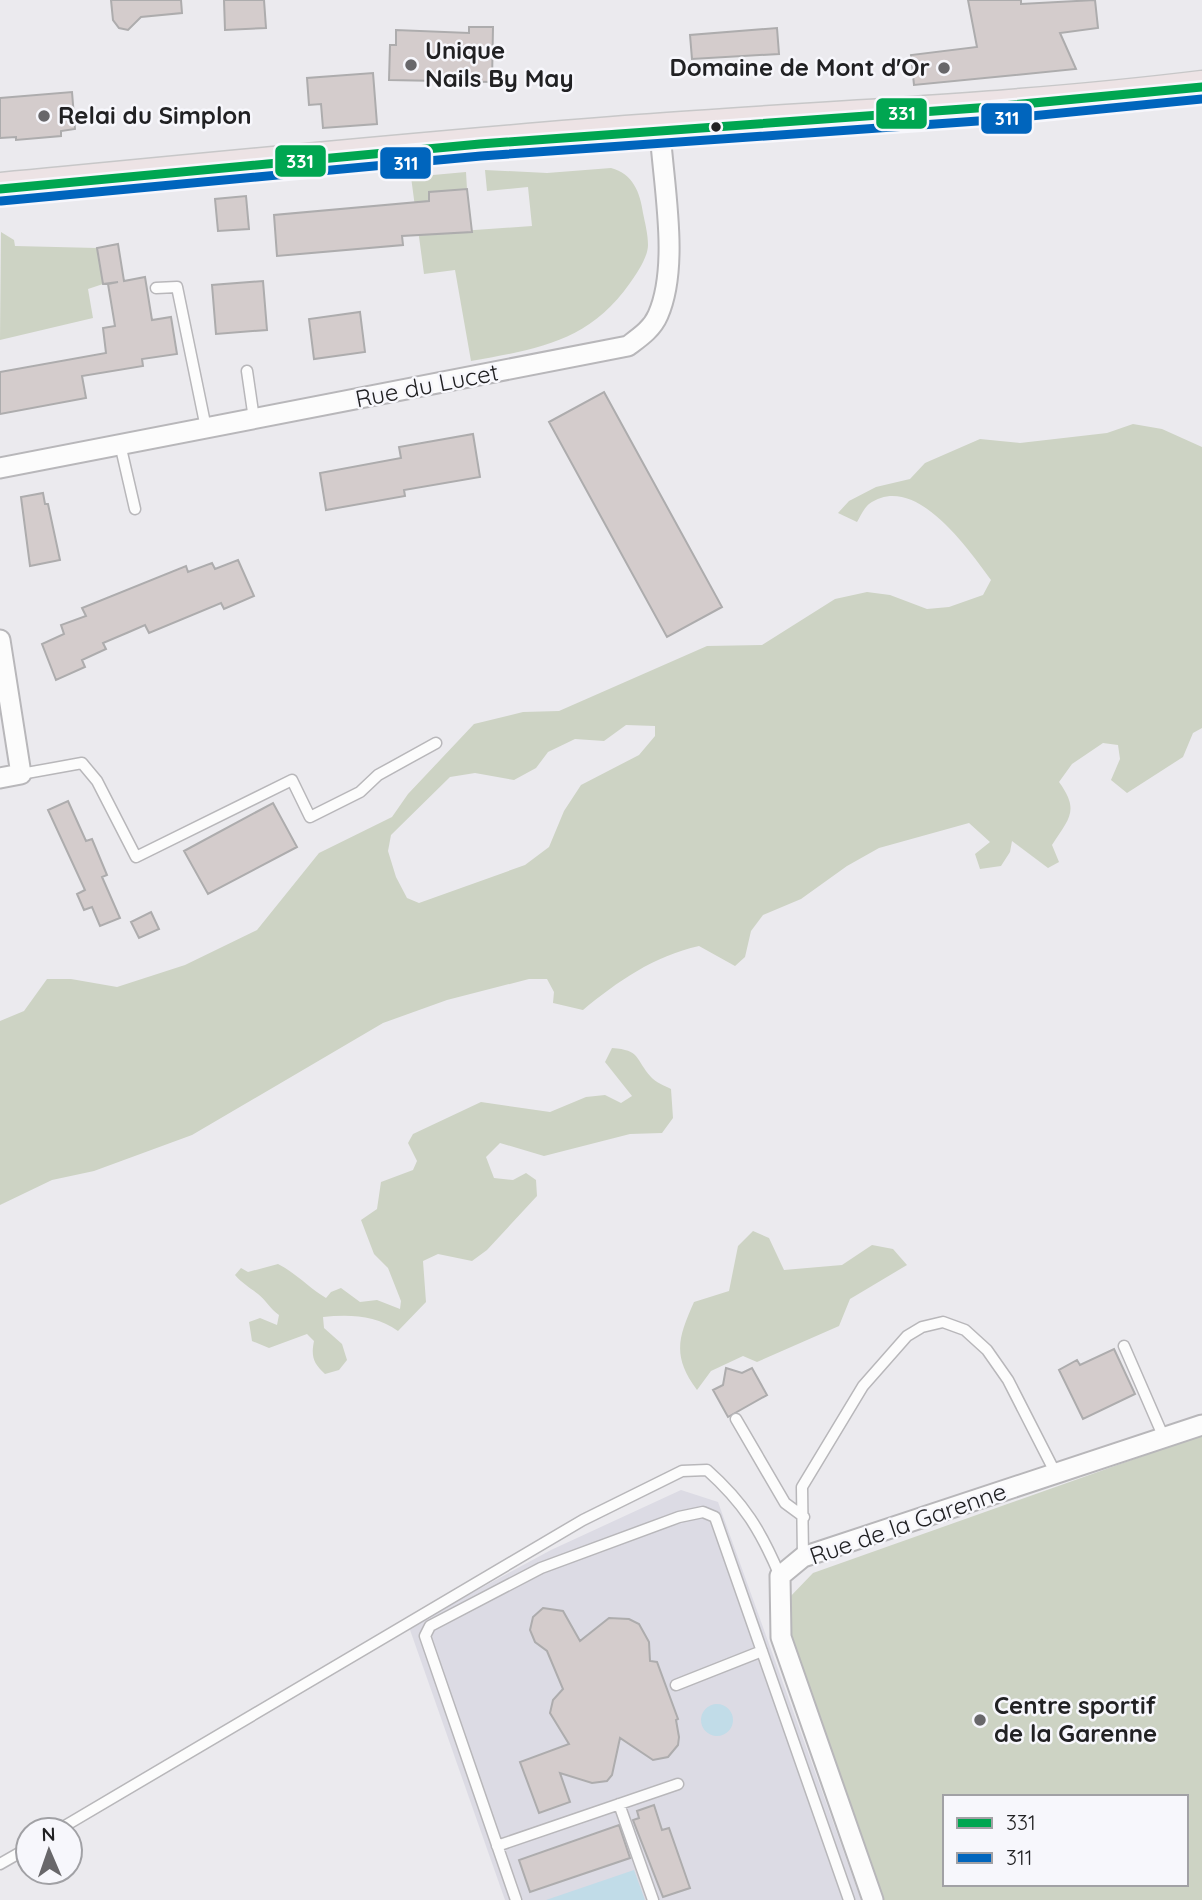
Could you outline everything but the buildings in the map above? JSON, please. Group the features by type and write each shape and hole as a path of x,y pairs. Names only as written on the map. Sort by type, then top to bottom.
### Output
{"main road":[{"path":"0,189 384,152 1032,105 1202,87"}],"street":[{"name":"Rue du Lucet","path":"0,468 628,346 648,332 659,314 667,277 668,252 660,130"},
{"path":"0,640 21,774 0,778"},
{"name":"Rue de la Garenne","path":"873,1900 781,1637 780,1576 803,1557 1202,1425"}],"lane":[{"path":"156,288 177,287 206,428"},
{"path":"247,371 254,419"},
{"path":"120,444 135,509"},
{"path":"21,774 82,763 97,781 136,857 292,780 310,817 360,792 378,775 436,743"},
{"path":"803,1557 802,1487 863,1386 908,1336 922,1327 943,1322 965,1330 987,1350 1008,1380 1056,1474"},
{"path":"1124,1346 1164,1438"},
{"path":"736,1419 785,1503 804,1517"},
{"path":"82,1816 583,1520 682,1471 707,1470 733,1493 761,1531 780,1576"},
{"path":"516,1900 425,1636 430,1626 541,1567 679,1517 703,1512 715,1517 849,1900"},
{"path":"676,1685 762,1651"},
{"path":"497,1846 678,1784"},
{"path":"619,1804 653,1900"}],"shaded area":[{"path":"681,1490 718,1502 861,1900 505,1900 409,1627 551,1550"}],"green space":[{"path":"611,168 625,175 634,185 640,198 647,233 646,255 630,283 597,318 560,340 540,347 471,361 455,270 424,274 411,177 466,172 467,189 429,192 432,233 532,226 528,187 487,191 485,170 547,173"},
{"path":"1,232 14,240 15,246 97,248 103,284 88,289 93,318 0,340"},
{"path":"1133,424 1162,429 1202,447 1202,728 1193,733 1183,757 1127,793 1111,780 1120,759 1118,745 1103,743 1072,764 1059,782 1069,800 1070,814 1052,845 1059,862 1048,868 1012,841 1010,852 1001,866 980,869 975,854 990,842 969,823 879,848 847,866 801,899 763,915 751,931 745,957 735,966 699,946 683,950 637,971 583,1010 553,1003 554,992 547,979 529,979 447,1000 383,1023 192,1135 94,1171 52,1180 0,1205 0,1021 24,1011 47,979 71,979 117,987 185,965 257,930 319,853 392,817 408,794 474,724 523,712 559,711 707,646 762,645 835,599 867,592 890,595 927,609 949,607 983,595 991,580 969,550 939,518 922,505 904,498 887,497 869,504 857,522 838,513 849,501 876,487 910,479 925,463 980,439 1020,443 1107,433","holes":["626,725 655,726 655,736 639,755 581,785 564,811 549,847 525,865 419,903 407,898 396,877 388,851 391,835 450,777 475,773 514,780 536,768 548,752 575,739 604,741"]},
{"path":"612,1048 633,1053 653,1079 671,1089 673,1118 662,1133 630,1134 544,1156 500,1143 486,1157 494,1178 513,1180 526,1173 536,1180 537,1196 487,1250 472,1261 438,1254 423,1261 426,1302 398,1331 381,1322 362,1317 323,1317 324,1328 342,1344 347,1360 339,1370 325,1374 321,1370 314,1359 314,1341 307,1334 269,1348 252,1341 249,1322 260,1318 277,1325 279,1315 235,1275 241,1268 248,1272 278,1264 326,1298 331,1292 341,1288 360,1302 377,1300 400,1309 401,1301 388,1268 374,1254 361,1220 377,1209 381,1182 413,1170 417,1161 408,1143 413,1134 481,1102 550,1112 586,1097 605,1095 621,1103 632,1096 605,1062"},
{"path":"753,1231 769,1238 784,1270 842,1265 872,1245 893,1249 907,1265 850,1299 839,1326 757,1362 743,1356 711,1371 697,1390 681,1357 684,1326 694,1302 729,1291 738,1246"},
{"path":"1202,1435 1202,1900 884,1900 785,1634 788,1599 813,1573"}],"water":[{"path":"717,1704 728,1709 733,1720 728,1731 717,1736 706,1731 701,1720 706,1709"},
{"path":"634,1870 645,1900 546,1900"}],"transit line":[{"name":"331","path":"0,189 480,144 991,107 1202,87"},
{"name":"311","path":"1,201 481,156 992,120 1202,99"}],"place":[{"name":"Unique Nails By May","path":"411,65"},
{"name":"Domaine de Mont d'Or","path":"944,68"},
{"name":"Relai du Simplon","path":"44,116"},
{"name":"Centre sportif de la Garenne","path":"980,1720"}]}
